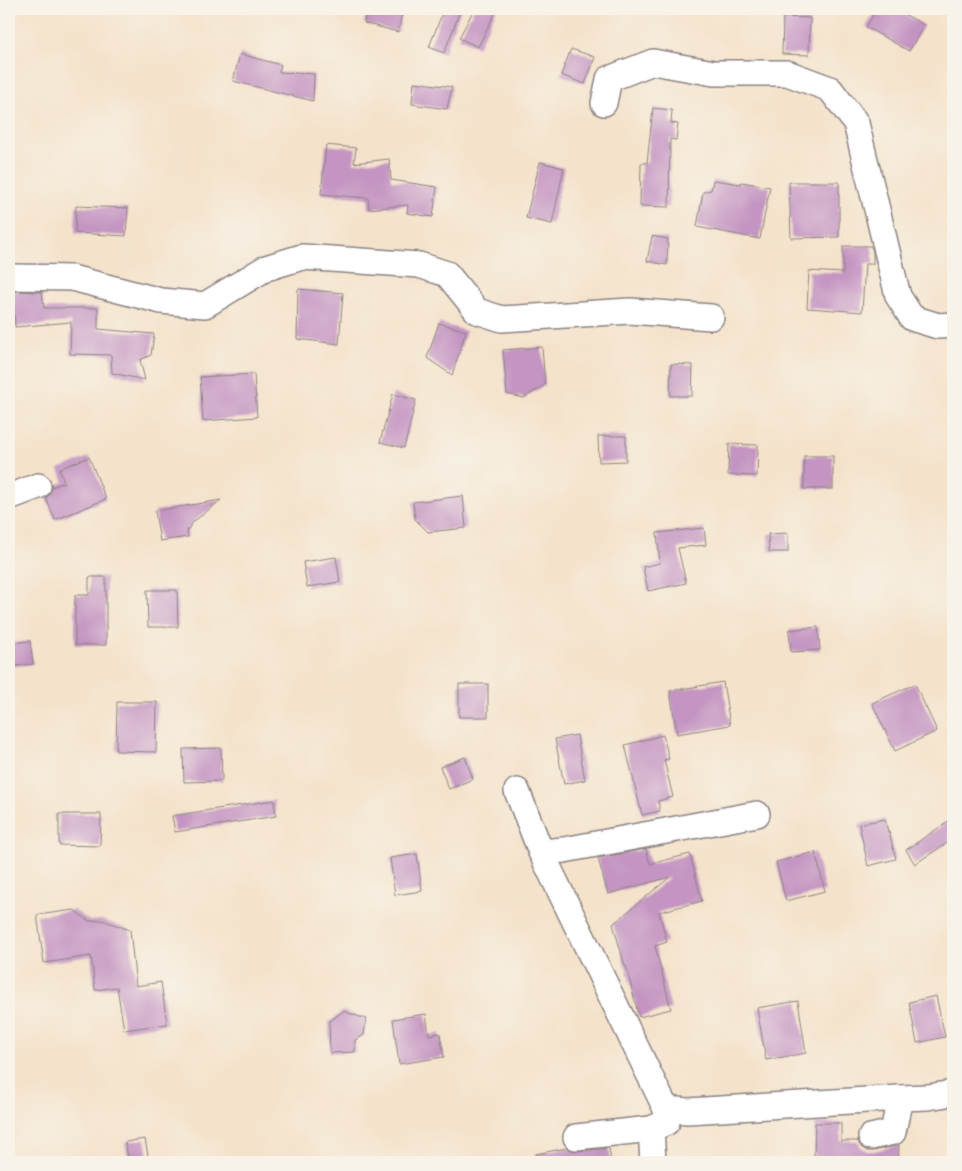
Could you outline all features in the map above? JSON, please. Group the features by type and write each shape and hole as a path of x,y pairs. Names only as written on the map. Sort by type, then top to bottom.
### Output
{"street":[{"path":"604,103 609,79 653,62 714,73 787,73 830,89 856,123 898,296 912,318 938,326 953,325"},
{"path":"9,278 72,278 161,301 205,305 266,268 302,257 419,265 447,274 477,311 502,319 630,311 710,317"},
{"path":"9,497 38,486"},
{"path":"517,791 541,852 666,1109 667,1122 651,1129 576,1137"},
{"path":"541,852 564,850 757,814"},
{"path":"666,1109 688,1112 928,1097 953,1093"},
{"path":"871,1137 892,1132 900,1098"},
{"path":"651,1129 653,1162"}],"building":[{"path":"367,9 403,9 398,32 364,23"},
{"path":"444,9 461,9 444,53 429,47"},
{"path":"474,9 497,9 478,47 459,38"},
{"path":"877,9 895,9 924,25 909,51 866,27"},
{"path":"783,17 810,18 809,55 782,54"},
{"path":"571,49 595,57 585,84 561,75"},
{"path":"240,54 281,65 279,72 314,74 313,101 233,81"},
{"path":"414,82 452,87 447,109 412,104"},
{"path":"653,108 672,110 671,123 678,124 676,140 670,139 669,207 640,206 641,163 647,163"},
{"path":"326,145 356,148 354,163 389,159 391,180 437,187 433,217 407,213 408,205 369,209 368,198 321,194"},
{"path":"540,162 564,168 552,224 526,218"},
{"path":"713,180 770,187 760,239 697,227 703,192 711,190"},
{"path":"789,182 839,182 839,237 791,238"},
{"path":"76,206 128,208 126,236 75,233"},
{"path":"652,236 668,239 667,265 647,261"},
{"path":"843,246 871,246 873,252 873,264 865,264 862,312 807,308 809,271 843,273"},
{"path":"298,289 343,293 339,344 297,339"},
{"path":"13,292 42,292 44,308 98,308 98,329 154,334 151,355 140,360 145,380 112,373 111,355 70,354 71,322 15,327"},
{"path":"439,323 466,331 452,375 427,358"},
{"path":"542,347 545,385 524,398 507,394 503,350"},
{"path":"671,364 693,365 692,396 670,396"},
{"path":"254,374 257,417 203,421 200,377"},
{"path":"393,394 416,400 404,448 380,442"},
{"path":"598,436 626,436 626,461 599,462"},
{"path":"729,444 758,445 757,476 728,475"},
{"path":"804,456 833,456 833,489 804,489"},
{"path":"89,457 106,499 55,520 46,498 52,487 64,482 59,469"},
{"path":"463,496 466,528 428,532 415,519 413,502"},
{"path":"221,500 193,522 187,531 188,537 160,541 155,511"},
{"path":"704,528 706,545 678,548 686,583 648,591 643,567 660,563 657,533"},
{"path":"788,533 788,552 769,552 768,534"},
{"path":"336,557 340,582 307,587 303,562"},
{"path":"89,577 106,577 106,645 75,645 75,595 89,595"},
{"path":"147,590 177,590 178,627 148,627"},
{"path":"818,627 820,650 791,652 789,630"},
{"path":"30,641 33,664 9,667 9,643"},
{"path":"723,682 730,725 677,734 670,691"},
{"path":"459,684 488,684 488,717 459,717"},
{"path":"915,684 937,731 895,751 872,703"},
{"path":"117,702 157,702 156,752 116,751"},
{"path":"577,735 585,780 564,784 555,739"},
{"path":"663,735 669,759 664,760 673,797 658,801 660,811 642,815 625,745"},
{"path":"221,748 222,781 184,782 183,749"},
{"path":"465,757 473,779 449,789 440,767"},
{"path":"274,800 276,816 175,832 172,816"},
{"path":"59,814 101,814 100,846 59,845"},
{"path":"953,818 953,839 915,864 906,850"},
{"path":"885,819 896,859 868,866 859,824"},
{"path":"646,849 650,864 690,854 702,901 659,912 667,942 655,946 671,1009 639,1017 613,924 670,877 608,894 598,858"},
{"path":"815,852 825,891 786,901 776,862"},
{"path":"417,854 422,891 395,895 390,858"},
{"path":"74,910 89,921 102,920 130,930 136,986 161,982 167,1024 124,1030 117,987 95,990 91,956 44,963 37,915"},
{"path":"936,996 945,1037 917,1043 909,1002"},
{"path":"798,1001 806,1053 766,1060 757,1008"},
{"path":"343,1011 366,1019 364,1035 355,1040 355,1052 330,1053 329,1022"},
{"path":"426,1014 429,1035 440,1033 444,1057 399,1064 393,1019"},
{"path":"815,1123 841,1123 841,1141 858,1141 861,1147 867,1151 899,1145 898,1162 821,1162 821,1157 814,1157"},
{"path":"145,1139 149,1162 129,1162 125,1142"},
{"path":"567,1148 578,1151 609,1148 611,1162 537,1162 536,1154"}]}
